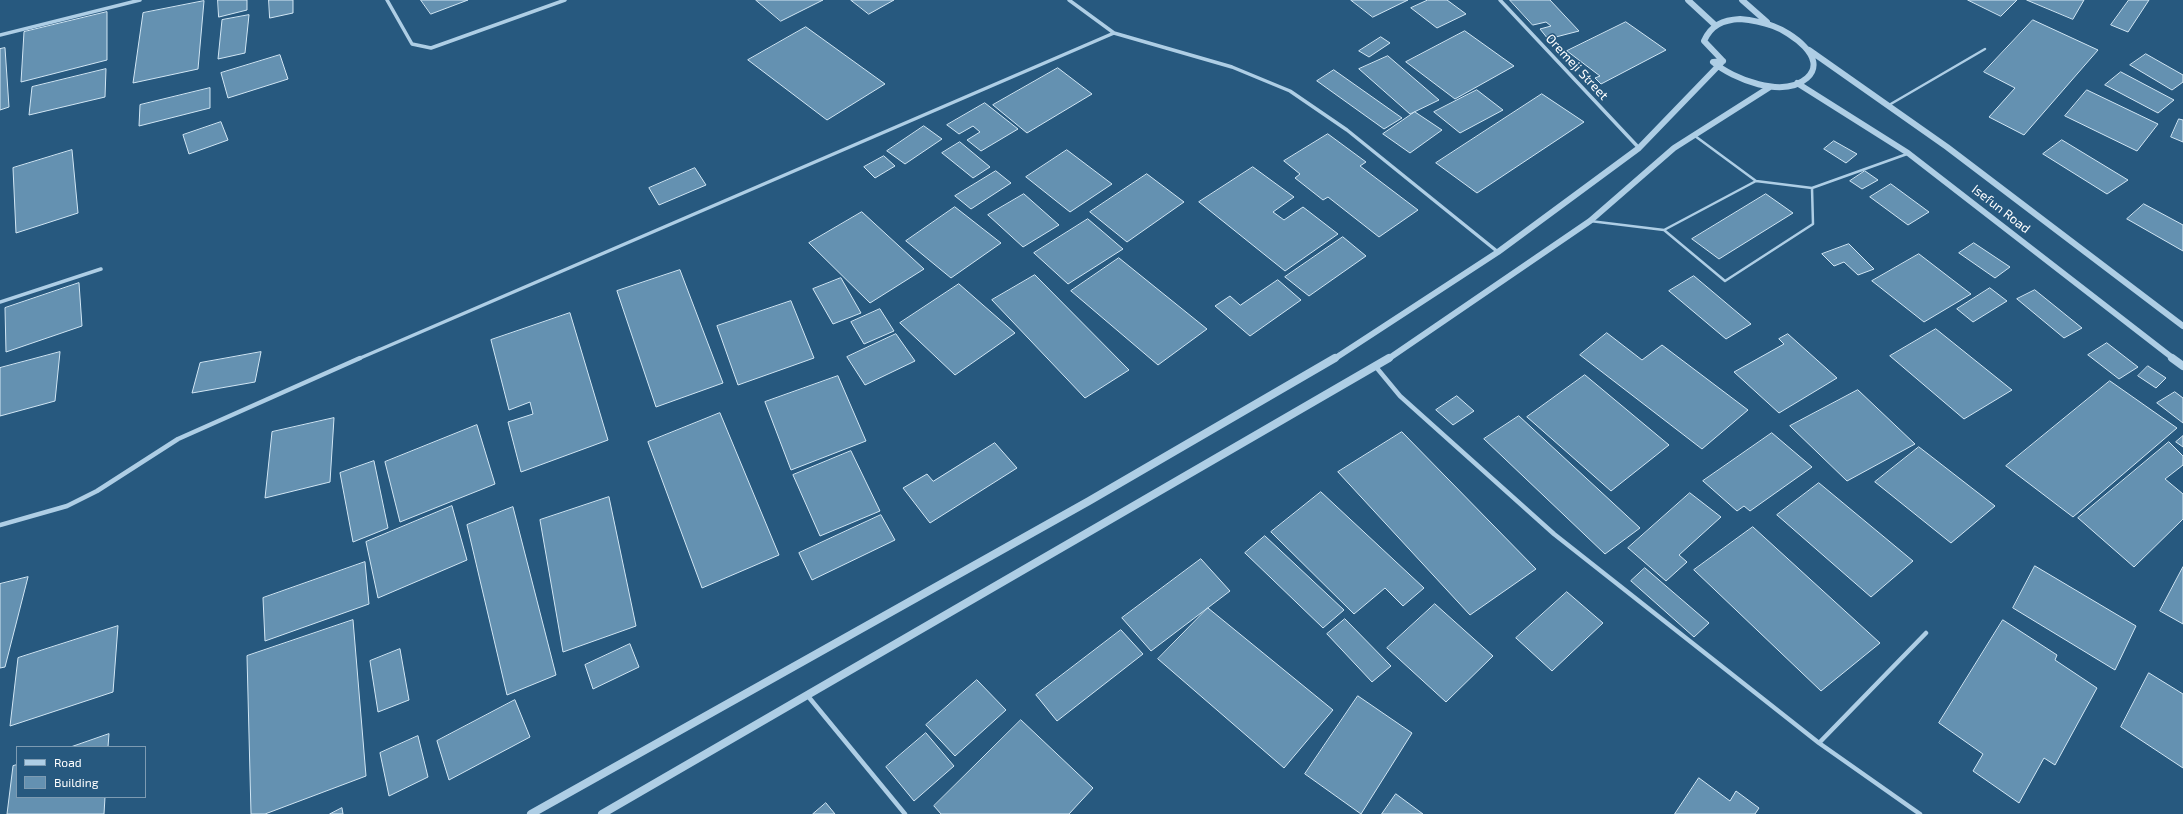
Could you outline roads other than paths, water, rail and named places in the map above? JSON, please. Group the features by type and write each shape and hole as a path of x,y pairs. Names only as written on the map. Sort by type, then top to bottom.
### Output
{"street":[{"path":"0,35 140,0"},
{"path":"387,0 412,44 431,48 564,0"},
{"path":"1069,0 1114,33 1232,67 1290,91 1347,130 1498,252"},
{"name":"Oremeji Street","path":"1500,0 1639,148"},
{"path":"1688,0 1715,25"},
{"path":"1742,0 1769,24"},
{"path":"1723,61 1704,41 1707,32 1715,25 1726,20 1740,19 1769,24"},
{"name":"Isefun Road","path":"1769,24 1789,32 1809,50 1947,147 2183,326"},
{"path":"0,525 67,506 97,491 178,439 281,392 1114,33"},
{"path":"1723,61 1713,62 1724,71 1738,79 1770,87 1784,86 1797,83 1806,78 1812,71 1813,62 1809,50"},
{"path":"531,814 812,654 1096,497 1342,354 1498,252 1639,148 1723,61"},
{"name":"Isefun Road","path":"1797,83 1908,153 2183,366"},
{"path":"602,814 1376,367 1590,221 1674,148 1770,87"},
{"path":"0,302 101,269"},
{"path":"1376,367 1400,396 1554,534 1819,743 1920,814"},
{"path":"1819,743 1926,633"},
{"path":"807,695 905,814"}],"lane":[{"path":"1889,105 1985,49"},
{"path":"1694,135 1756,180 1812,188 1908,153"},
{"path":"1664,230 1756,180"},
{"path":"1590,221 1664,230 1725,281 1813,224 1812,188"}]}
